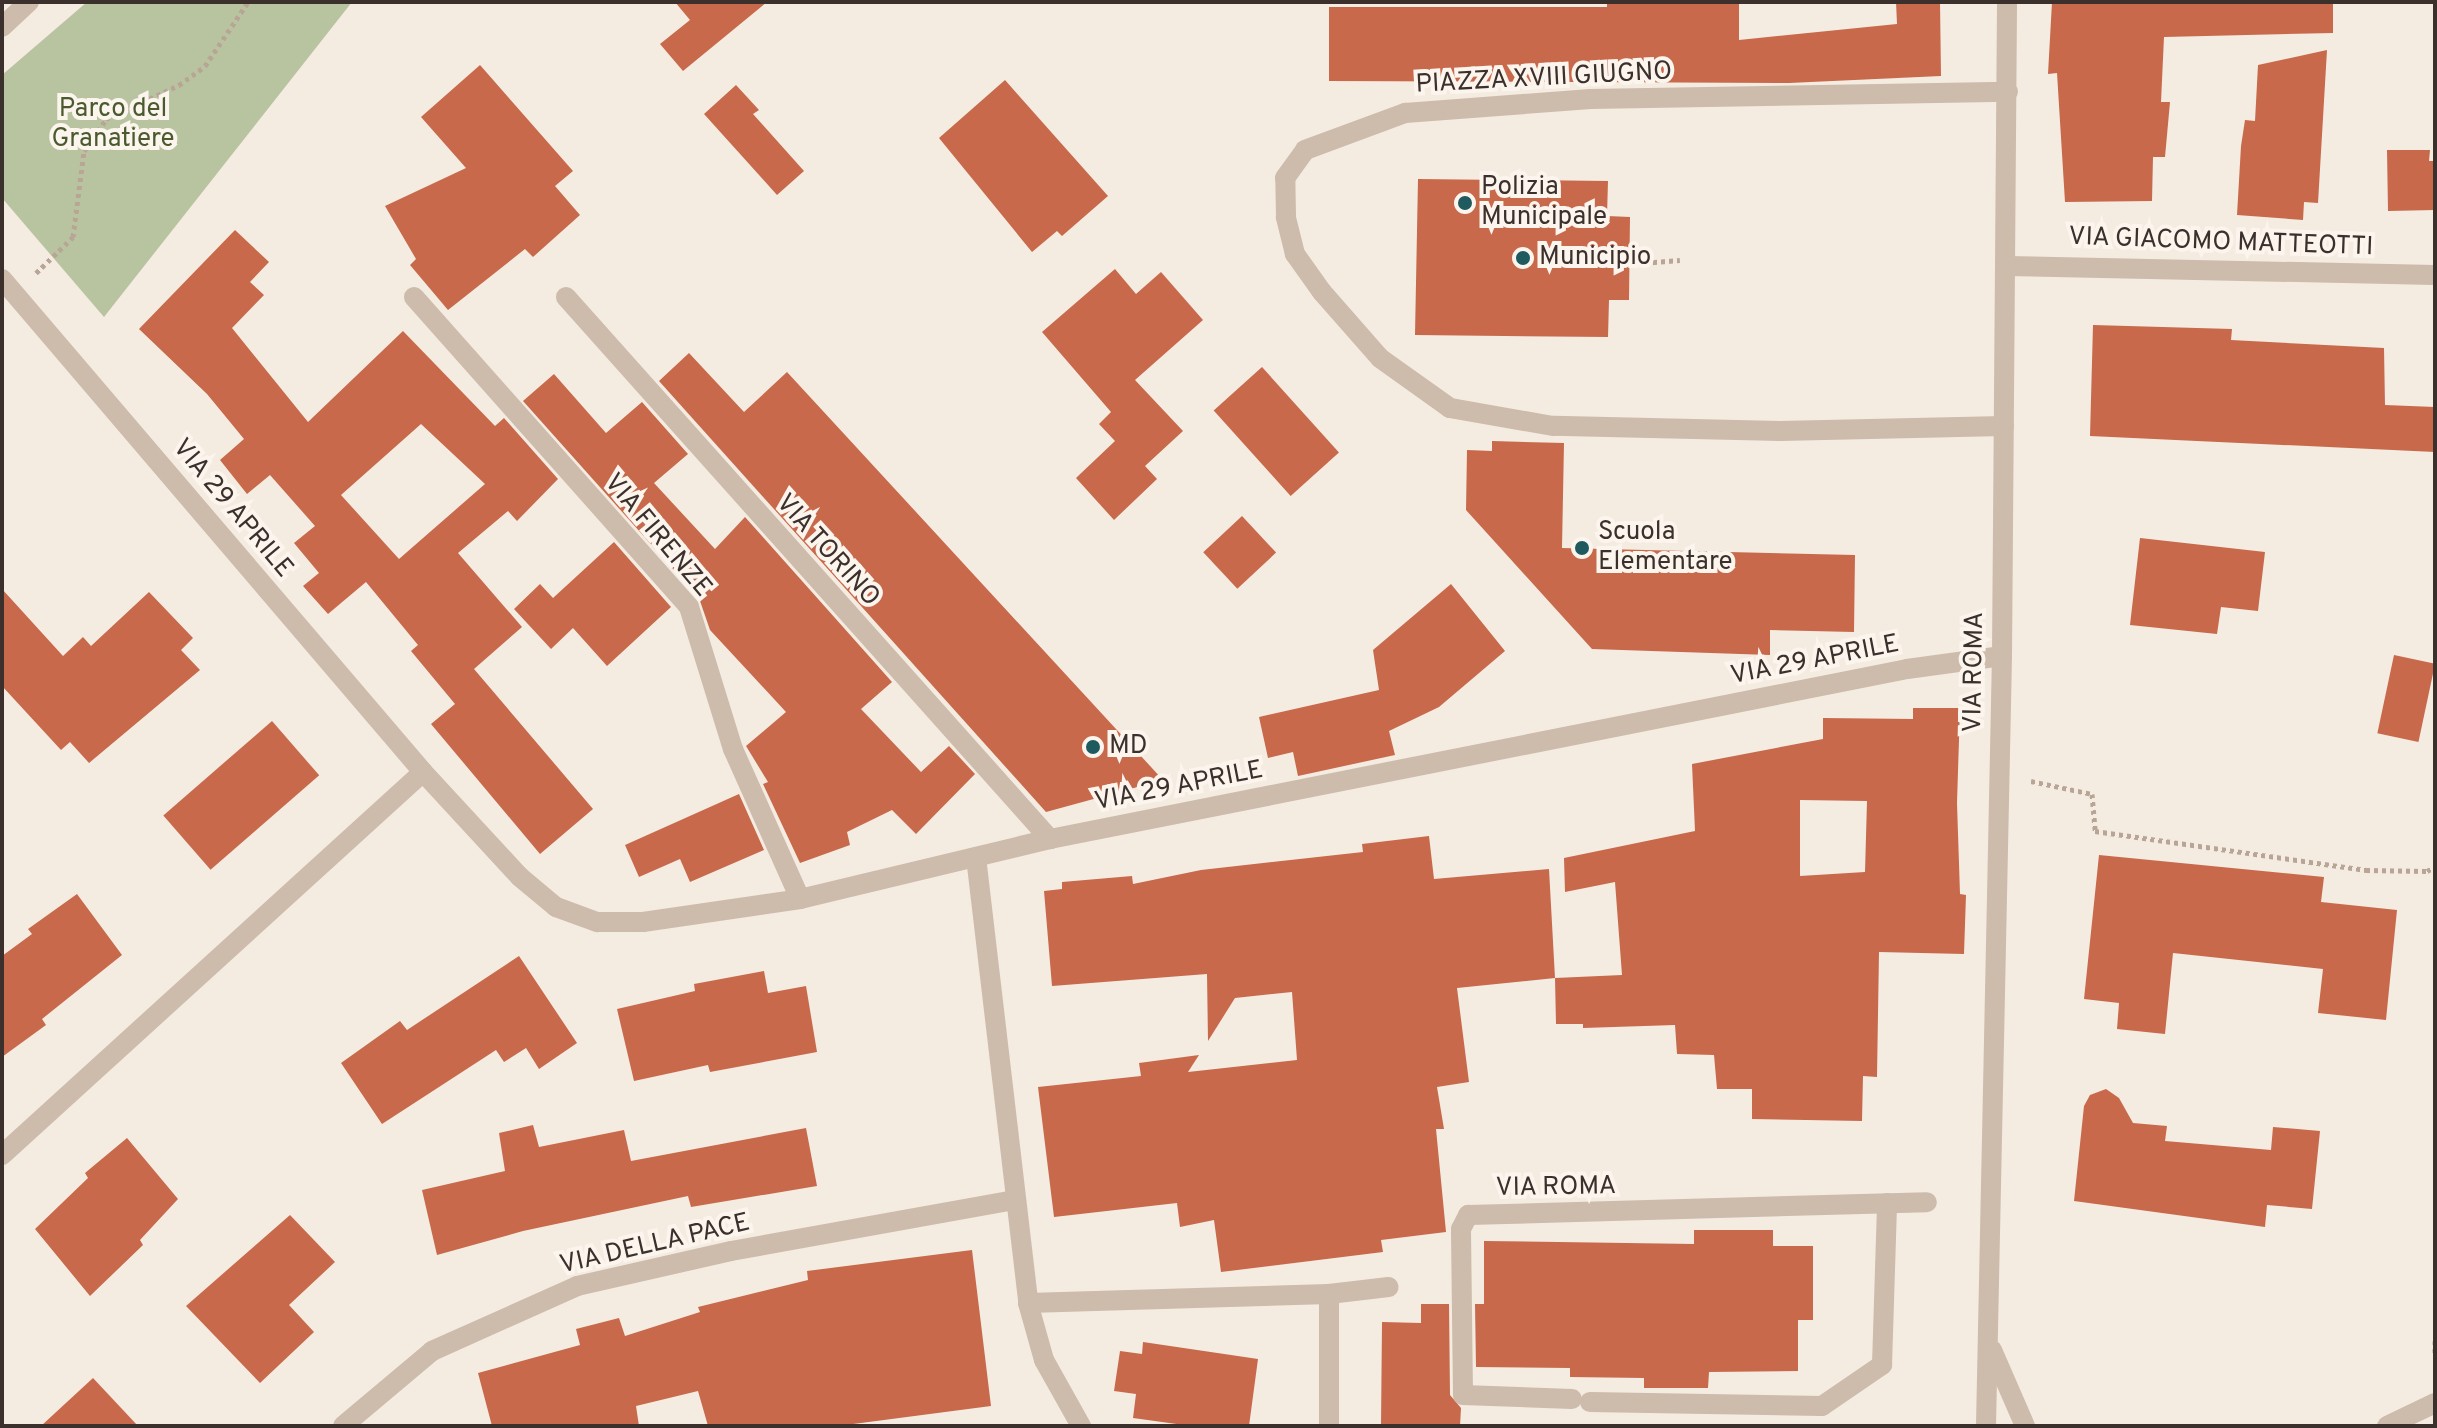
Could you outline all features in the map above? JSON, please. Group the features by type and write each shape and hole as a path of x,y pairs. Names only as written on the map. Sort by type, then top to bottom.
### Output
{"street":[{"path":"2,27 29,2"},
{"name":"VIA ROMA","path":"1986,1426 2002,656 2007,2"},
{"name":"PIAZZA XVIII GIUGNO","path":"2004,426 1780,431 1553,426 1450,408 1380,358 1322,292 1295,254 1286,217 1285,178 1305,150 1405,113 1590,99 2008,92"},
{"name":"VIA GIACOMO MATTEOTTI","path":"2006,266 2435,275"},
{"name":"VIA 29 APRILE","path":"7,285 423,772 520,877 556,907 597,922 643,922 800,899 1050,839 1907,669 2002,656"},
{"name":"VIA FIRENZE","path":"414,297 689,607 733,749 800,899"},
{"name":"VIA TORINO","path":"566,297 1050,839"},
{"path":"2,1155 423,772"},
{"path":"976,857 1028,1303 1044,1360 1081,1426"},
{"name":"VIA DELLA PACE","path":"343,1426 432,1351 577,1286 731,1251 1014,1200"},
{"name":"VIA ROMA","path":"1887,1203 1882,1365 1822,1406 1463,1395 1461,1229 1468,1215 1887,1203 1927,1202"},
{"path":"1028,1303 1329,1294 1389,1287"},
{"path":"1329,1294 1329,1426"},
{"name":"VIA ROMA","path":"1989,1342 2025,1426"},
{"path":"2387,1426 2435,1403"}],"path":[{"path":"7,285 73,237 84,151 106,119 179,85 205,66 248,2"},
{"path":"1629,264 1680,260"},
{"path":"1999,777 2092,794 2095,831 2366,870 2435,867"},
{"path":"2435,1341 2435,1354"}],"green space":[{"name":"Parco del Granatiere","path":"87,2 352,2 104,317 2,198 2,75"}],"building":[{"path":"675,2 767,2 683,71 660,44 690,20"},
{"path":"1607,2 1739,2 1739,40 1897,24 1896,2 1940,2 1941,76 1789,83 1329,81 1329,7 1607,7"},
{"path":"2052,2 2333,2 2333,33 2164,37 2161,102 2170,102 2165,157 2153,157 2152,201 2065,202 2057,73 2048,74"},
{"path":"2327,50 2318,203 2304,202 2303,220 2237,215 2241,146 2245,120 2255,121 2258,65"},
{"path":"480,65 573,171 555,186 580,215 533,257 525,249 448,310 410,265 416,259 385,206 466,168 421,117"},
{"path":"1005,80 1108,196 1062,236 1057,231 1032,252 939,138"},
{"path":"736,85 759,110 753,114 804,171 777,195 704,114"},
{"path":"2387,150 2430,150 2429,161 2435,161 2435,210 2388,211"},
{"name":"Municipio","path":"1418,179 1608,181 1607,216 1630,217 1629,300 1609,300 1608,337 1415,335"},
{"path":"235,230 269,262 250,282 264,295 232,328 308,422 403,331 495,426 504,418 558,479 517,521 508,511 458,553 522,627 474,669 593,809 540,854 431,724 455,704 411,651 418,645 366,582 328,614 303,586 319,573 294,543 315,526 270,475 247,494 220,460 244,439 207,394 139,329","holes":["421,424 485,484 399,559 341,495"]},
{"path":"1115,269 1136,294 1161,272 1203,320 1135,380 1183,431 1145,466 1157,479 1114,520 1076,478 1115,441 1099,424 1111,412 1042,332"},
{"path":"2093,325 2232,329 2231,340 2384,348 2385,405 2435,407 2435,452 2090,436"},
{"path":"689,353 744,412 787,372 1163,780 1046,812 659,381"},
{"path":"1262,367 1339,452 1291,496 1214,410"},
{"path":"554,374 606,433 642,402 688,454 654,483 715,549 745,517 892,682 861,709 921,772 949,746 975,774 916,834 892,810 847,832 850,845 800,863 763,784 768,782 746,746 786,712 710,630 699,598 523,401"},
{"path":"1492,441 1564,443 1562,548 1855,555 1854,632 1770,630 1770,655 1592,649 1466,510 1467,450 1492,451"},
{"path":"1242,516 1276,553 1237,589 1203,552"},
{"path":"2140,538 2265,552 2258,611 2221,607 2217,634 2130,625"},
{"path":"614,542 671,607 607,666 573,628 551,649 514,609 540,584 553,598"},
{"path":"1451,584 1505,651 1439,707 1389,731 1395,755 1298,776 1293,752 1268,758 1259,717 1379,690 1373,650"},
{"path":"2,589 63,656 83,637 91,646 149,592 193,638 181,650 200,670 89,763 70,742 61,750 2,686"},
{"path":"2394,655 2435,664 2418,742 2377,733"},
{"path":"1913,708 1960,708 1957,803 1960,894 1966,895 1964,954 1879,952 1877,1077 1863,1076 1862,1121 1752,1119 1752,1089 1717,1089 1714,1055 1677,1054 1675,1025 1583,1028 1583,1024 1556,1024 1555,978 1622,975 1615,882 1565,892 1564,858 1695,831 1692,764 1823,739 1823,718 1913,719","holes":["1800,800 1867,801 1865,872 1800,876"]},
{"path":"272,721 319,775 211,870 163,815"},
{"path":"739,794 764,850 690,882 680,859 639,877 625,845"},
{"path":"1429,836 1434,879 1549,869 1555,978 1457,988 1469,1082 1437,1087 1444,1129 1436,1129 1446,1232 1381,1240 1383,1252 1221,1272 1214,1220 1180,1227 1177,1203 1054,1217 1038,1087 1141,1076 1139,1063 1199,1055 1188,1072 1297,1060 1292,992 1235,998 1208,1041 1207,974 1052,986 1044,891 1062,889 1062,882 1132,876 1133,884 1201,870 1363,852 1362,844"},
{"path":"2099,855 2324,877 2321,902 2397,910 2386,1020 2318,1013 2323,969 2173,953 2165,1034 2117,1029 2119,1003 2084,999"},
{"path":"77,894 122,955 42,1019 46,1025 2,1057 2,956 32,934 28,929"},
{"path":"519,956 577,1043 539,1069 526,1048 504,1062 496,1050 382,1124 341,1063 400,1021 407,1030"},
{"path":"764,971 768,993 806,986 817,1052 710,1072 708,1065 634,1081 617,1009 695,991 694,984"},
{"path":"2106,1089 2119,1098 2133,1123 2167,1126 2165,1141 2271,1150 2273,1127 2320,1131 2312,1209 2267,1205 2265,1227 2074,1201 2084,1106 2090,1095"},
{"path":"533,1125 539,1147 624,1130 631,1161 806,1128 817,1186 691,1207 688,1196 523,1231 437,1255 422,1190 505,1171 499,1133"},
{"path":"127,1138 178,1199 140,1240 143,1245 90,1296 35,1229 88,1178 85,1173"},
{"path":"290,1215 335,1262 289,1305 314,1332 260,1383 186,1306"},
{"path":"1694,1230 1773,1230 1773,1246 1813,1246 1813,1320 1798,1320 1798,1371 1709,1372 1708,1388 1644,1388 1644,1378 1570,1377 1570,1368 1476,1367 1475,1304 1484,1304 1484,1241 1694,1244"},
{"path":"972,1250 991,1406 838,1426 708,1426 698,1391 636,1406 639,1426 492,1426 478,1373 580,1345 576,1329 619,1318 625,1336 700,1312 698,1307 808,1280 807,1271"},
{"path":"1421,1304 1449,1304 1450,1395 1461,1408 1460,1426 1381,1426 1382,1322 1421,1323"},
{"path":"1143,1342 1258,1359 1249,1426 1191,1426 1133,1418 1136,1394 1114,1391 1120,1351 1142,1354"},
{"path":"93,1378 138,1426 41,1426"}],"place":[{"name":"Polizia Municipale","path":"1465,203"},
{"name":"Municipio","path":"1523,258"},
{"name":"Scuola Elementare","path":"1582,548"},
{"name":"MD","path":"1093,747"}]}
